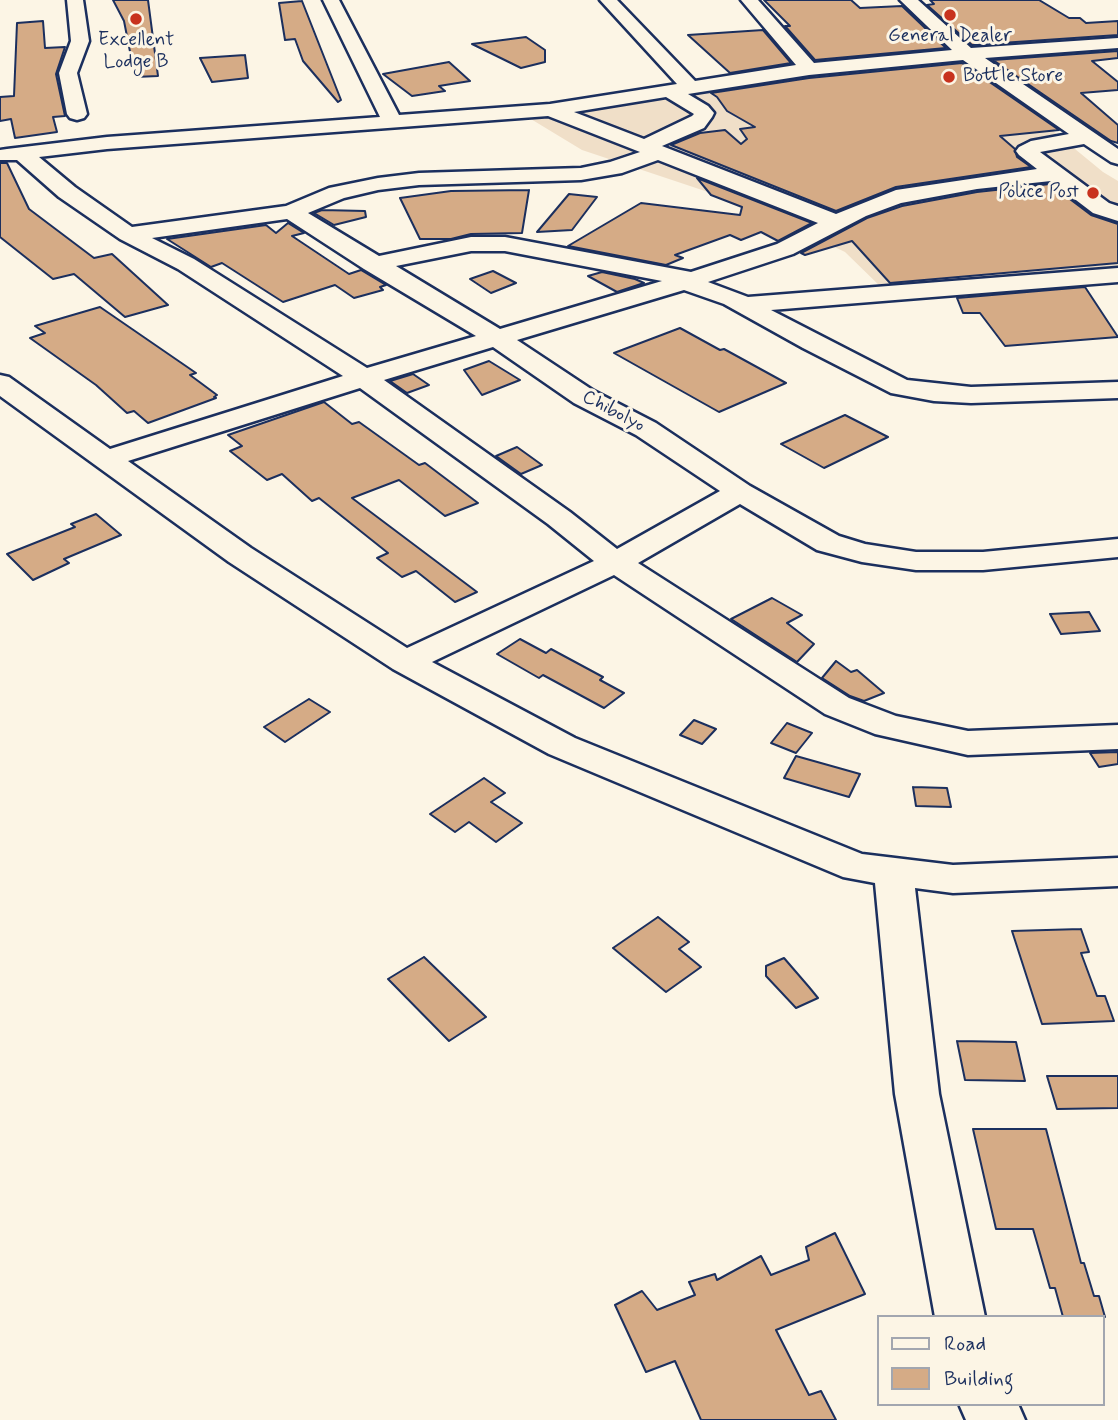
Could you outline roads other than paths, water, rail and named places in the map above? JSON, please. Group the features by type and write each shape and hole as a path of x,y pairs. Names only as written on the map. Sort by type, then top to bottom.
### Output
{"street":[{"path":"75,0 80,41 68,73 77,114"},
{"path":"331,0 393,123"},
{"path":"128,234 291,212 337,193 378,184 419,179 581,174 614,168 653,149 697,124 704,113 681,90 608,0"},
{"path":"749,0 809,69"},
{"path":"908,0 967,54 1118,158"},
{"path":"11,155 107,143 550,110 809,69 1118,43"},
{"path":"550,110 838,222"},
{"path":"1087,137 1038,145 1026,151 1101,208 1118,214"},
{"path":"11,155 128,234 186,264 364,378 559,518 615,563 636,574 837,706 888,726 968,743 1118,737"},
{"path":"106,459 785,249 858,211 896,197 976,183 1053,174"},
{"name":"Chibolyo","path":"291,212 498,339 584,397 646,429 740,492 828,543 916,561 983,561 1118,548"},
{"path":"372,264 471,244 505,244 688,281 743,305 900,387 934,393 971,395 1118,390"},
{"path":"743,305 1118,275"},
{"path":"0,383 240,555 405,662 562,746 857,867 953,879 1118,872"},
{"path":"405,662 615,563 740,492"},
{"path":"894,873 917,1094 960,1315"},
{"path":"987,1406 998,1420"}],"place":[{"name":"General Dealer","path":"950,15"},
{"name":"Excellent Lodge B","path":"136,19"},
{"name":"Bottle Store","path":"949,77"},
{"name":"Police Post","path":"1093,193"}]}
